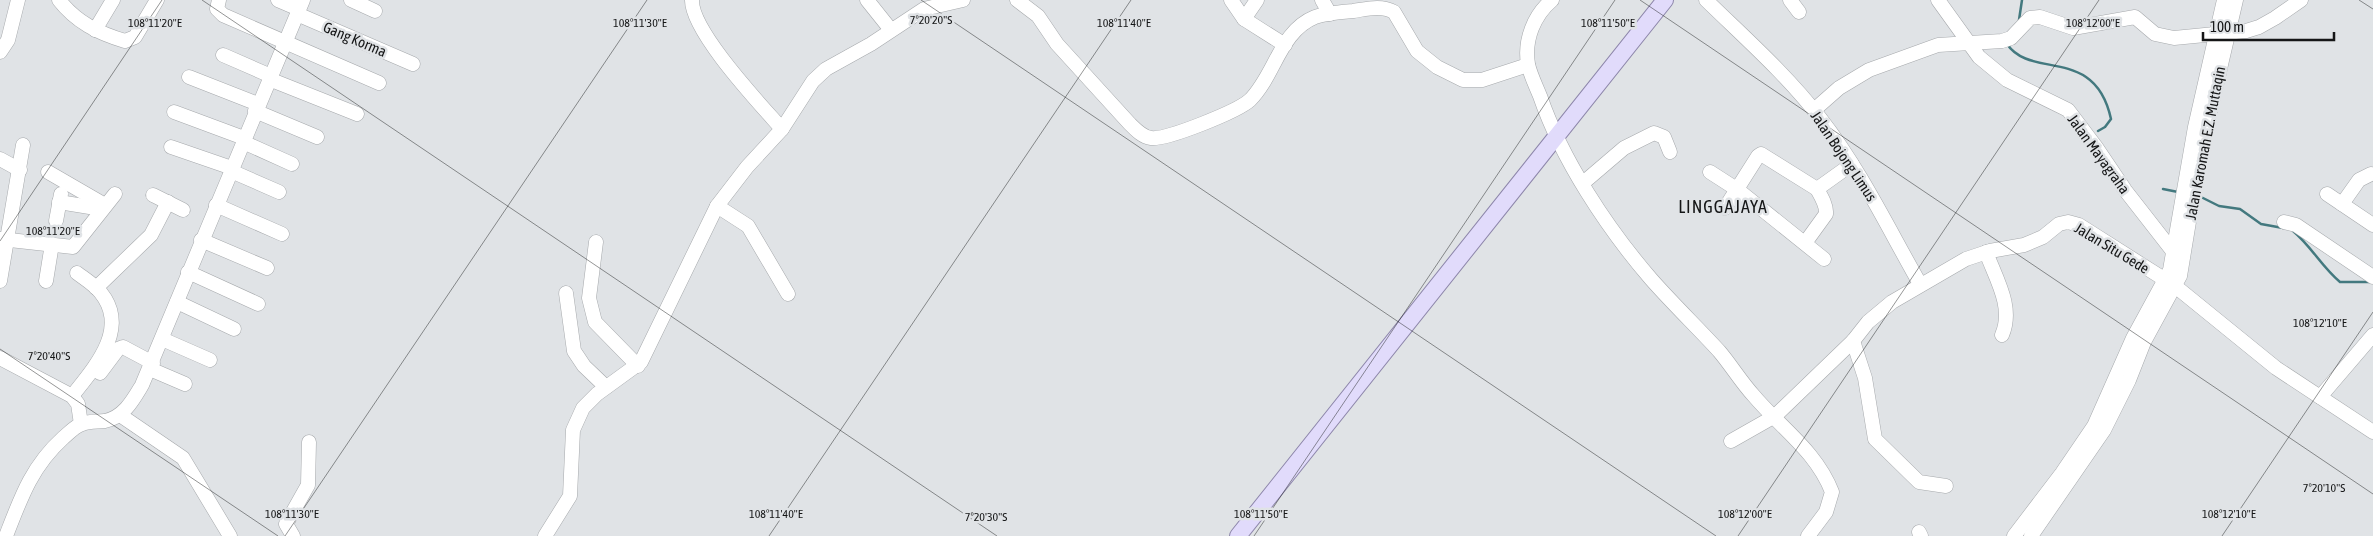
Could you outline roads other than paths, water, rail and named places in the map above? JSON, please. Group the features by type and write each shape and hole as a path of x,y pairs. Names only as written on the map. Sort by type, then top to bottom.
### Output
{"main road":[{"path":"1238,536 1665,0"}],"street":[{"path":"0,52 8,40 18,0"},
{"path":"95,30 113,0"},
{"path":"60,1 68,12 95,30 125,41 135,37 157,0"},
{"path":"219,0 217,9 222,15 379,83"},
{"name":"Gang Korma","path":"278,0 300,8 413,64"},
{"path":"350,0 375,11"},
{"path":"692,0 692,9 699,23 736,75 782,129"},
{"path":"868,0 890,30"},
{"path":"546,536 570,496 572,440 583,408 606,387 638,366 717,206 747,167 782,129 819,74 924,9 963,0"},
{"path":"1017,0 1038,16 1057,44 1129,123 1141,134 1151,138 1181,132 1249,101 1269,75 1285,45 1296,30 1306,22 1330,14 1379,4 1394,12 1417,51 1427,60 1463,80 1482,80 1528,65"},
{"path":"1231,0 1244,19 1285,45"},
{"path":"1244,19 1257,0"},
{"path":"1322,0 1330,14"},
{"path":"1552,0 1538,5 1529,42 1528,65 1556,136 1594,202 1651,279 1720,353 1754,397 1799,441 1821,469 1832,492 1826,512 1808,536"},
{"name":"Jalan Bojong Limus","path":"1706,0 1814,110 1854,167 1920,284"},
{"path":"1790,0 1798,12"},
{"name":"Jalan Mayagraha","path":"1938,0 1979,57 2007,80 2068,110 2125,190 2183,263"},
{"name":"Jalan Karomah E.Z. Muttaqin","path":"2170,283 2173,251 2187,198 2222,33 2224,0"},
{"name":"Jalan Karomah E.Z. Muttaqin","path":"2222,33 2236,0"},
{"path":"1814,110 1839,88 1869,70 1938,46 1970,43 1995,44 2007,40 2030,18 2040,17 2073,28 2135,18 2155,34 2174,38 2259,27 2300,0"},
{"path":"6,536 25,486 36,467 57,443 81,424 107,420 120,415 132,403 152,366 201,240 300,8"},
{"path":"223,55 270,78 357,114"},
{"path":"188,77 317,137"},
{"path":"174,112 243,140 292,164"},
{"path":"1583,183 1624,148 1654,133 1664,137 1670,152"},
{"path":"0,281 4,239 20,170 23,145"},
{"path":"171,147 231,170 279,192"},
{"path":"1725,208 1761,154 1818,191 1827,209 1826,214 1805,243"},
{"path":"0,158 20,170"},
{"path":"1818,191 1854,167"},
{"path":"2342,204 2359,180 2372,171"},
{"path":"48,172 104,207"},
{"path":"1710,172 1738,190 1824,259"},
{"path":"56,221 63,181"},
{"path":"4,239 73,247 115,194"},
{"path":"2327,194 2373,225"},
{"path":"153,195 183,210"},
{"name":"Jalan Karomah E.Z. Muttaqin","path":"2170,283 2180,276 2183,263 2187,198"},
{"path":"59,202 104,207"},
{"path":"96,288 151,235 168,202"},
{"path":"216,205 282,234"},
{"path":"717,206 748,226 788,294"},
{"name":"Jalan Situ Gede","path":"1731,442 1775,416 1853,341 1868,322 1892,302 1966,259 1986,252 2024,245 2042,238 2058,224 2068,222 2079,224 2170,283 2276,368 2373,432"},
{"path":"2284,222 2296,225 2373,277"},
{"path":"201,240 267,268"},
{"path":"596,242 589,298 595,322 638,366"},
{"path":"46,281 52,244"},
{"path":"1986,252 2006,304 2007,314 2002,335"},
{"path":"188,272 258,304"},
{"path":"77,273 96,288 108,304 113,323 104,351 75,400 81,424"},
{"path":"2014,536 2062,473 2094,426 2133,338 2170,283"},
{"path":"2031,536 2104,430 2129,380 2170,283"},
{"path":"566,293 574,351 584,366 606,387"},
{"path":"176,302 234,329"},
{"path":"2320,397 2373,335"},
{"path":"162,340 210,360"},
{"path":"1853,341 1865,378 1875,439 1919,482 1946,486"},
{"path":"75,400 118,349 123,347 185,384"},
{"path":"0,358 75,400"},
{"path":"120,415 183,458 230,536"},
{"path":"294,536 286,524 308,485 309,442"}],"waterway":[{"path":"2019,20 2022,0"},
{"path":"2007,44 2018,55 2077,72 2091,81 2103,96 2111,119 2105,127 2098,131"},
{"path":"2163,189 2178,192"},
{"path":"2199,196 2219,206 2240,209 2261,224 2283,228"},
{"path":"2293,231 2340,282 2369,282"}],"district":[{"name":"LINGGAJAYA","path":"1723,206"}]}
